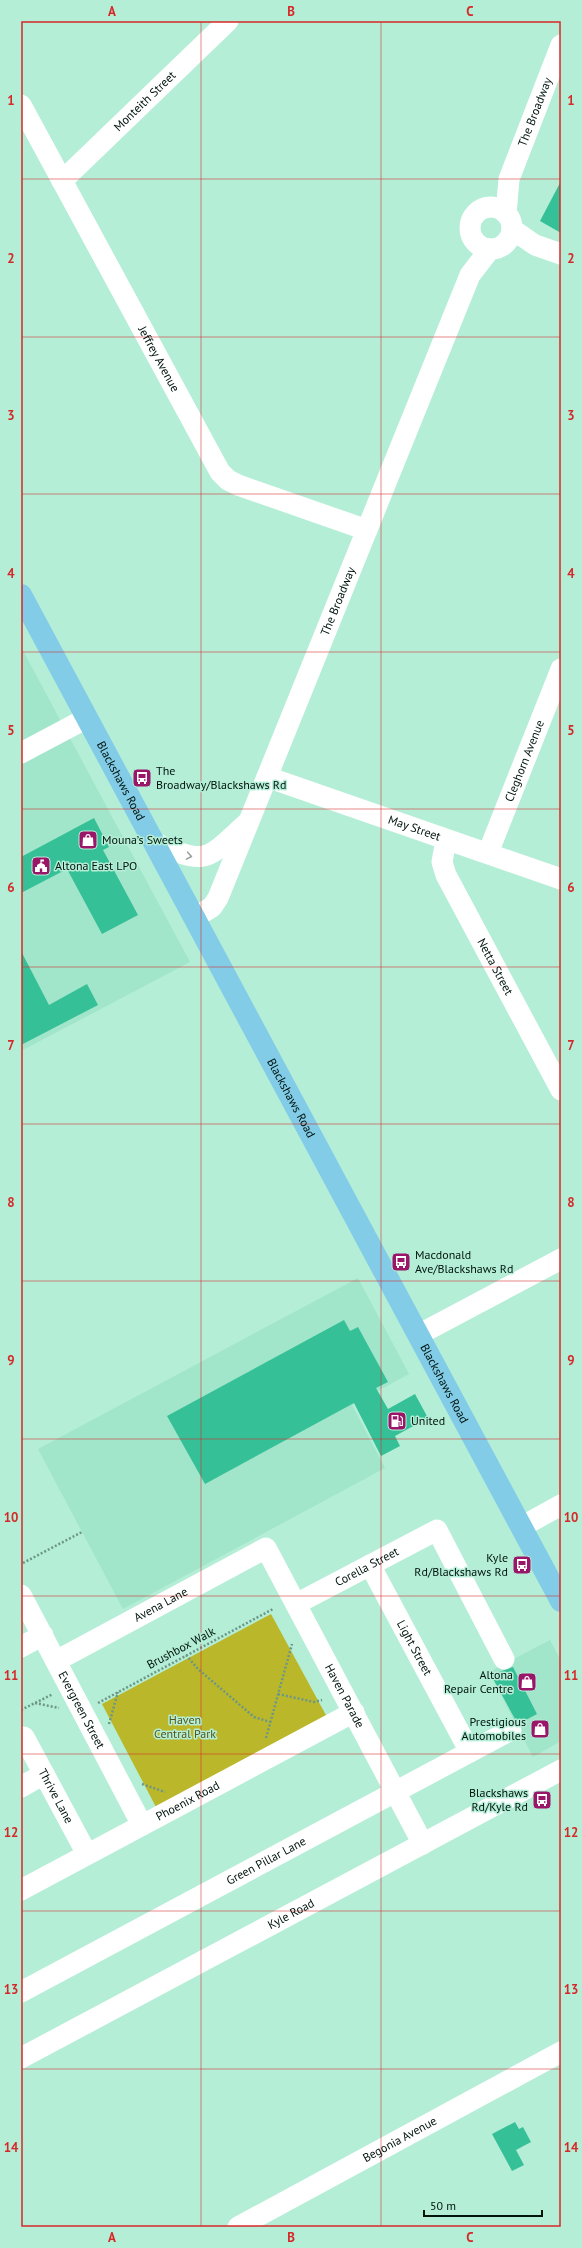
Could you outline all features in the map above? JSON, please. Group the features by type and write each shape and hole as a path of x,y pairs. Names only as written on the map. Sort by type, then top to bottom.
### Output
{"main road":[{"name":"Blackshaws Road","path":"21,595 561,1601"}],"street":[{"name":"Monteith Street","path":"62,181 228,21"},
{"name":"The Broadway","path":"194,918 212,907 218,898 252,819 267,777 470,275 503,234 509,179 561,45"},
{"name":"Jeffrey Avenue","path":"21,105 220,472 228,480 238,485 367,530"},
{"name":"The Broadway","path":"484,208 509,179"},
{"path":"503,234 496,208 484,208 474,216 470,227 473,238 477,244 503,234 561,254"},
{"name":"The Broadway","path":"470,275 473,238"},
{"name":"Cleghorn Avenue","path":"488,853 561,669"},
{"path":"21,753 87,718"},
{"name":"May Street","path":"267,777 561,879"},
{"path":"153,842 185,856 198,858 212,854 252,819"},
{"name":"Netta Street","path":"446,840 442,862 446,875 561,1090"},
{"path":"418,1335 561,1259"},
{"path":"521,1527 561,1505"},
{"name":"Corella Street","path":"296,1604 437,1530 504,1659"},
{"name":"Haven Parade","path":"266,1548 423,1844"},
{"name":"Avena Lane","path":"56,1660 266,1548"},
{"name":"Light Street","path":"370,1565 470,1752"},
{"name":"Evergreen Street","path":"21,1595 142,1825"},
{"path":"21,1647 43,1635"},
{"name":"Phoenix Road","path":"21,1890 354,1712"},
{"name":"Green Pillar Lane","path":"21,1992 511,1730"},
{"name":"Thrive Lane","path":"24,1737 87,1854"},
{"name":"Kyle Road","path":"21,2058 561,1770"},
{"path":"21,1787 44,1774"},
{"name":"Begonia Avenue","path":"238,2227 561,2052"}],"path":[{"path":"23,1564 82,1532"},
{"name":"Brushbox Walk","path":"98,1703 273,1608"},
{"path":"264,1743 292,1644"},
{"path":"186,1655 198,1669 254,1717 270,1722"},
{"path":"21,1710 55,1692"},
{"path":"109,1725 118,1692"},
{"path":"278,1694 314,1702 322,1700"},
{"path":"34,1703 64,1709"},
{"path":"141,1784 169,1794 163,1797"}],"shaded area":[{"path":"21,647 190,962 21,1051"},
{"path":"358,1278 409,1374 352,1405 385,1468 123,1609 38,1449"},
{"name":"Altona Repair Centre","path":"550,1640 561,1661 561,1741 533,1757 489,1672"}],"green space":[{"name":"Haven Central Park","path":"271,1614 327,1717 157,1809 102,1704"}],"building":[{"path":"561,181 561,233 540,221"},
{"path":"94,818 109,847 103,850 138,915 102,934 67,869 21,893 21,857"},
{"path":"21,951 49,1005 87,984 98,1005 21,1045"},
{"path":"344,1320 350,1331 358,1327 388,1382 376,1388 388,1409 415,1394 428,1418 395,1436 400,1446 381,1456 354,1403 205,1484 167,1416"},
{"path":"513,1667 537,1714 520,1723 515,1719 491,1675"},
{"path":"515,2122 519,2129 523,2127 531,2142 516,2150 524,2165 512,2171 492,2134"}],"place":[{"name":"The Broadway/Blackshaws Rd","path":"142,778"},
{"name":"Mouna’s Sweets","path":"88,840"},
{"name":"Altona East LPO","path":"41,866"},
{"name":"Macdonald Ave/Blackshaws Rd","path":"401,1262"},
{"name":"United","path":"397,1421"},
{"name":"Kyle Rd/Blackshaws Rd","path":"522,1565"},
{"name":"Altona Repair Centre","path":"527,1682"},
{"name":"Prestigious Automobiles","path":"540,1729"},
{"name":"Blackshaws Rd/Kyle Rd","path":"542,1800"}]}
